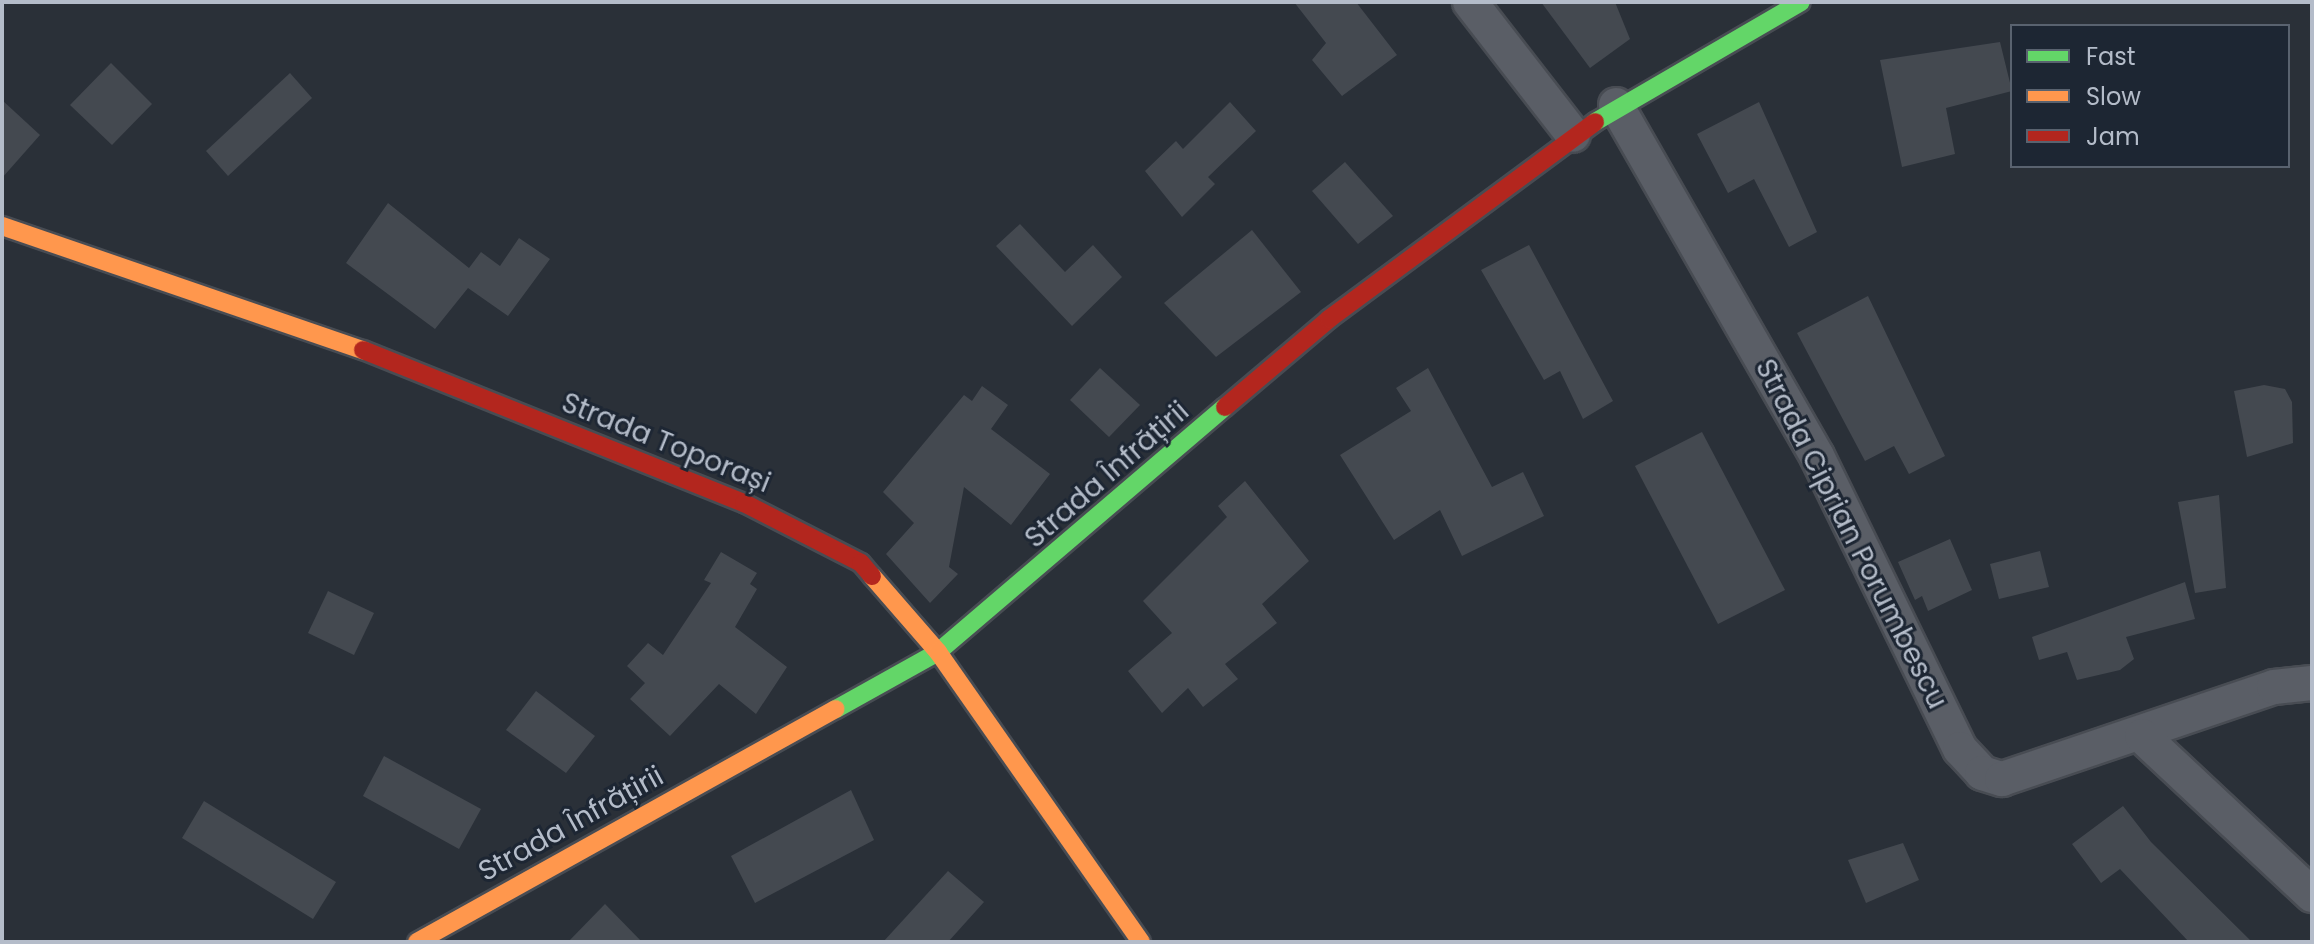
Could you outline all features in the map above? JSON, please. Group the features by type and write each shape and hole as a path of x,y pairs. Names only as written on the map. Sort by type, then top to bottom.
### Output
{"main road":[{"name":"Strada Înfrățirii","path":"417,942 938,652 1329,319 1573,135 1616,105 1801,2"},
{"name":"Strada Toporași","path":"2,226 325,335 744,503 861,563 938,652 1141,942"}],"street":[{"path":"1470,2 1573,135"},
{"name":"Strada Ciprian Porumbescu","path":"1616,105 1817,456 1960,749 1982,773 2002,779 2142,736 2274,687 2312,683"},
{"path":"2142,736 2312,895"}],"building":[{"path":"1294,2 1356,2 1397,55 1342,96 1312,60 1326,43"},
{"path":"1541,2 1615,2 1630,39 1590,68"},
{"path":"2000,42 2010,92 1946,108 1955,154 1902,167 1880,60"},
{"path":"111,63 152,104 112,145 70,105"},
{"path":"290,73 312,98 228,176 206,151"},
{"path":"2,100 40,135 2,178"},
{"path":"1230,102 1256,131 1208,177 1215,184 1182,217 1145,171 1176,141 1183,149"},
{"path":"1759,102 1817,232 1789,247 1754,179 1728,193 1697,134"},
{"path":"1345,162 1393,216 1358,244 1312,191"},
{"path":"388,203 469,268 481,252 500,266 519,238 550,259 508,316 468,288 435,329 346,263"},
{"path":"1020,224 1065,272 1093,245 1122,277 1072,326 996,246"},
{"path":"1252,230 1301,292 1216,357 1164,303"},
{"path":"1529,245 1613,401 1583,419 1560,371 1544,380 1481,270"},
{"path":"1868,296 1945,456 1909,474 1894,446 1865,461 1797,333"},
{"path":"1100,368 1140,405 1109,437 1070,400"},
{"path":"1428,368 1492,487 1523,472 1544,516 1462,556 1440,510 1394,540 1340,455 1411,411 1396,388"},
{"path":"2264,385 2285,389 2292,402 2293,443 2247,457 2234,391"},
{"path":"982,386 1008,405 991,429 1050,474 1011,525 964,487 949,567 958,574 930,603 886,554 914,523 883,492 964,395 972,401"},
{"path":"1702,432 1785,590 1718,624 1635,466"},
{"path":"1245,481 1309,561 1262,604 1277,623 1225,664 1238,679 1203,707 1188,688 1162,713 1128,671 1172,633 1143,601 1227,517 1218,506"},
{"path":"2219,495 2226,588 2195,593 2178,502"},
{"path":"1950,539 1972,590 1928,611 1922,596 1915,600 1898,562"},
{"path":"2040,551 2049,587 1999,599 1990,564"},
{"path":"721,552 757,573 750,584 757,589 735,627 787,667 756,714 719,684 670,736 630,699 645,683 627,666 648,643 663,655 711,583 704,580"},
{"path":"2185,582 2195,619 2126,637 2134,659 2120,670 2077,680 2067,652 2039,660 2032,637"},
{"path":"328,591 374,613 354,655 308,633"},
{"path":"536,691 595,736 566,773 506,730"},
{"path":"384,756 481,809 459,849 363,796"},
{"path":"851,790 874,840 755,903 731,856"},
{"path":"204,801 336,882 313,919 182,838"},
{"path":"2123,806 2151,842 2252,942 2189,942 2120,869 2101,883 2072,844"},
{"path":"1903,843 1919,880 1866,903 1848,860"},
{"path":"948,871 984,902 948,942 883,942"},
{"path":"605,904 642,942 568,942"}],"traffic: fast":[{"path":"1595,122 1801,2"},
{"path":"836,709 938,652 1225,407"}],"traffic: slow":[{"path":"2,226 363,350"},
{"path":"872,576 938,652 1141,942"},
{"path":"417,942 836,709"}],"traffic: jam":[{"path":"1225,407 1329,319 1595,122"},
{"path":"363,350 744,503 861,563 872,576"}]}
